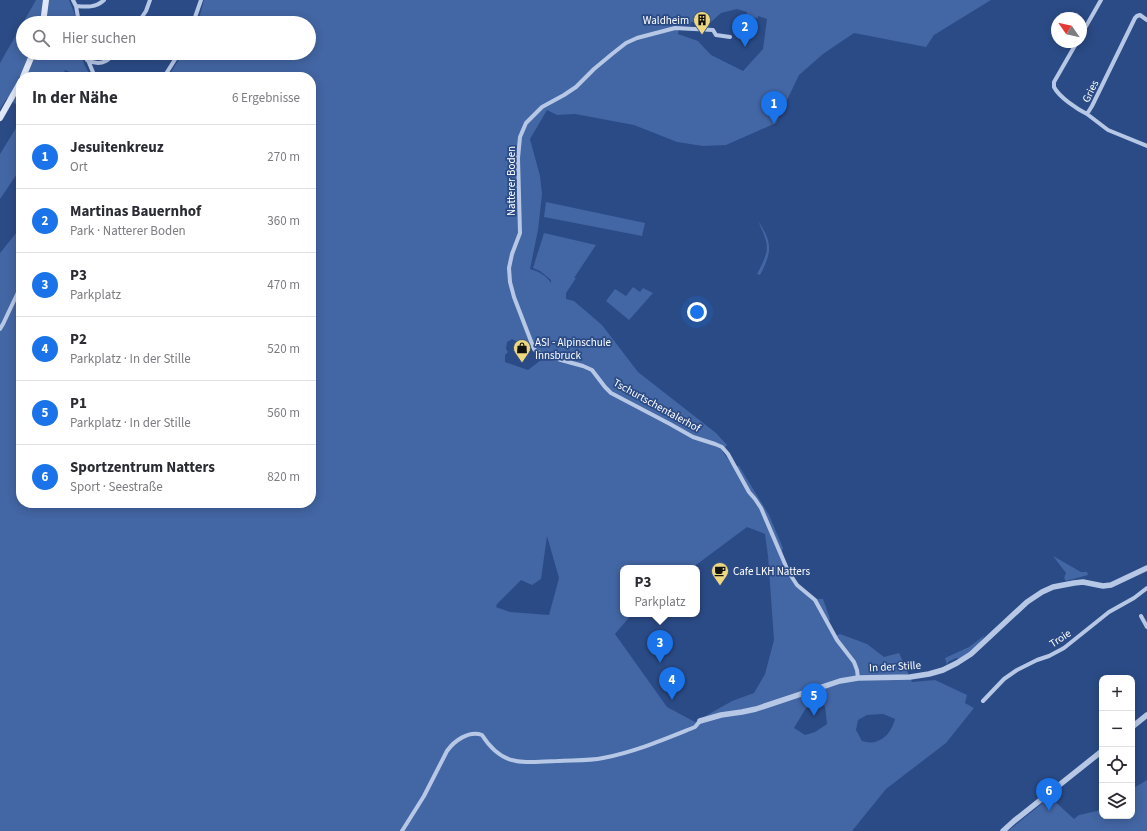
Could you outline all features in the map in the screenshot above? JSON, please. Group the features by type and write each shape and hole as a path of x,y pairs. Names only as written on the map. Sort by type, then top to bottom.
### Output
{"main road":[{"path":"44,16 46,0"},
{"path":"25,72 30,60"},
{"path":"0,118 16,90"}],"street":[{"path":"73,0 78,16"},
{"path":"76,6 92,7 98,5 104,0"},
{"path":"143,16 150,0"},
{"path":"195,16 201,0"},
{"path":"1087,24 1101,0"},
{"name":"Gries","path":"1074,48 1054,82 1054,87 1057,92 1069,102 1087,114 1136,16 1141,15 1147,20"},
{"name":"Natterer Boden","path":"537,352 531,344 514,297 510,282 509,268 512,254 520,233 518,158 520,137 526,123 542,107 564,96 612,54 637,38 675,28 713,30 716,35 730,37"},
{"path":"87,60 94,63 102,63 107,60"},
{"path":"87,60 93,72"},
{"path":"167,72 175,60"},
{"path":"1087,114 1108,130 1147,146"},
{"path":"0,329 16,297"},
{"name":"Tschurtschentalerhof","path":"537,352 592,370 611,393 670,424 693,438 722,447 728,454 749,492 761,508 788,571 797,585 815,600 837,640 854,662 858,678"},
{"name":"In der Stille","path":"700,721 721,715 756,709 832,683 858,678 910,677 936,673 965,659 978,649 1032,598 1048,589 1083,582 1107,586 1147,568"},
{"name":"Troie","path":"983,701 1004,679 1017,670 1064,648 1109,612 1134,598 1147,588"},
{"path":"1141,616 1147,626"},
{"path":"1135,725 1147,715"},
{"path":"402,831 424,796 447,750 451,745 464,737 475,734 482,735 488,746 496,753 508,759 521,762 601,759 638,750 695,727 700,721"},
{"path":"1004,831 1014,821 1099,753"}],"shaded area":[{"path":"36,0 69,0 75,16 27,16"},
{"path":"204,0 991,0 934,35 926,47 854,33 823,54 799,75 776,123 726,145 703,146 677,142 634,125 575,114 557,115 547,110 530,139 540,176 542,194 538,230 530,269 542,274 551,283 551,280 540,271 533,268 544,233 596,245 574,278 576,278 566,293 566,299 574,301 602,325 638,372 716,433 727,445 722,451 733,466 739,466 769,515 783,548 782,551 786,565 797,587 816,599 823,599 830,619 827,623 833,637 840,634 867,644 884,657 899,653 912,682 935,680 967,695 965,703 974,708 946,743 886,789 852,831 0,831 0,253 16,233 16,508 316,508 316,72 171,72 179,60 316,60 316,16 200,16","holes":["737,9 747,12 746,17 758,18 758,16 767,19 763,49 743,71 711,55 698,41 678,34 679,27 690,26 691,22 711,22 721,13","512,339 536,350 535,353 542,355 541,360 528,370 505,362 505,355 508,352 506,349 507,342","747,527 765,534 768,556 774,640 765,674 754,693 732,701 695,722 667,707 615,634 629,617 620,617 620,565 696,565","547,536 559,578 549,615 510,612 496,607 497,604 521,580 532,585 541,579","815,702 825,706 827,724 815,732 805,735 794,728 806,708","883,714 895,719 890,730 879,741 862,741 856,730 858,720 867,715"]},
{"path":"16,35 16,60 83,60 88,72 70,72 65,70 64,72 16,72 16,104 7,98 0,109 0,63"},
{"path":"16,128 16,175 0,199 0,154"},
{"path":"546,202 645,223 642,236 544,217"},
{"path":"758,221 766,235 769,248 767,260 760,275 757,274 767,248 765,237"},
{"path":"633,287 640,292 643,288 653,293 629,320 606,301 615,289 626,296"},
{"path":"1053,556 1081,572 1087,572 1088,575 1066,581 1064,578 1066,573"},
{"path":"985,635 983,639 967,654 960,659 956,658 948,662 947,665 945,658 969,647"},
{"path":"1147,780 1147,831 1008,831 1050,797 1074,819 1079,815 1099,810 1099,819 1135,819 1135,787"}],"place":[{"name":"Waldheim","path":"702,35"},
{"name":"Martinas Bauernhof","path":"745,47"},
{"name":"Jesuitenkreuz","path":"774,124"},
{"name":"ASI - Alpinschule Innsbruck","path":"522,363"},
{"name":"Cafe LKH Natters","path":"720,586"},
{"name":"P3","path":"660,663"},
{"name":"P2","path":"672,700"},
{"name":"P1","path":"814,716"},
{"name":"Sportzentrum Natters","path":"1049,811"}]}
